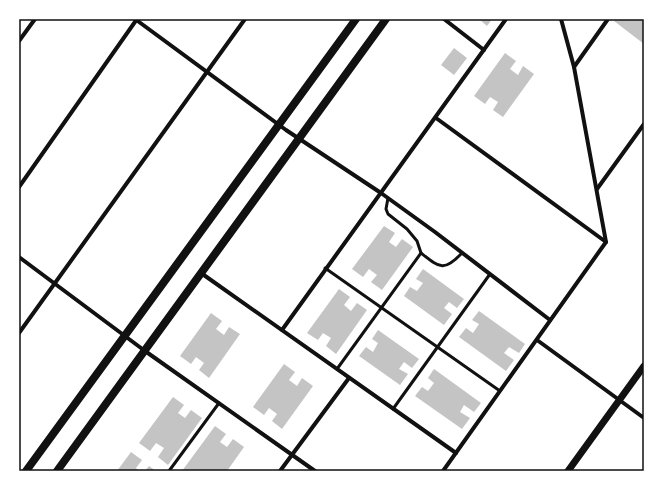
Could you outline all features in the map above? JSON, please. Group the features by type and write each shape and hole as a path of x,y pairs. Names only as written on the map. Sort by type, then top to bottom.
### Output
{"main road":[{"path":"26,471 356,19"},
{"path":"57,471 386,19"}],"street":[{"path":"19,40 35,19"},
{"path":"19,187 136,19 279,125 388,198 550,320"},
{"path":"19,333 206,71 245,19"},
{"path":"444,19 484,50"},
{"path":"282,330 325,268 436,118 506,19"},
{"path":"443,471 606,242 574,67 561,19"},
{"path":"574,67 608,19"},
{"path":"436,118 606,242"},
{"path":"597,189 644,124"},
{"path":"19,257 56,283 145,351 315,471"},
{"path":"201,273 456,453"},
{"path":"537,340 644,418"},
{"path":"568,471 644,366"},
{"path":"280,471 349,378"}],"lane":[{"path":"388,198 386,208 388,214 407,229 417,241 421,253 435,264 443,266 451,265 462,253"},
{"path":"337,369 380,307 421,253"},
{"path":"325,268 500,391"},
{"path":"393,409 490,274"},
{"path":"169,471 219,403"}],"building":[{"path":"479,19 492,19 487,26"},
{"path":"616,19 644,19 644,44 614,21"},
{"path":"454,48 467,58 454,75 441,65"},
{"path":"505,53 516,61 510,69 518,75 523,66 534,74 503,117 493,110 498,102 490,97 485,104 474,96"},
{"path":"384,226 395,233 389,242 396,247 402,239 413,247 382,290 371,282 377,275 369,269 363,277 352,269"},
{"path":"423,269 464,299 457,308 449,302 444,308 452,314 444,325 404,296 410,287 417,291 423,283 416,279"},
{"path":"339,289 350,297 344,305 351,311 357,303 367,310 336,354 326,346 331,338 323,333 318,340 307,333"},
{"path":"479,311 525,344 519,353 509,347 504,353 514,360 506,371 459,337 466,328 473,333 479,324 472,320"},
{"path":"211,313 222,321 216,329 224,335 229,327 240,334 209,378 199,370 204,363 196,357 191,364 180,356"},
{"path":"378,330 419,359 412,368 404,362 399,369 408,374 400,385 359,356 366,347 373,352 378,343 372,339"},
{"path":"284,364 295,372 289,380 297,386 302,378 313,386 282,429 272,421 277,414 269,408 264,415 253,407"},
{"path":"434,369 481,403 474,412 464,405 460,412 470,418 462,429 415,396 422,387 428,391 434,383 428,378"},
{"path":"173,397 184,405 178,413 185,418 191,410 202,418 168,465 158,457 164,448 156,443 150,451 139,443"},
{"path":"215,426 226,434 220,442 227,447 233,439 244,447 227,471 182,471"},
{"path":"131,452 142,460 136,468 139,471 117,471"},
{"path":"149,466 156,471 145,471"}]}
